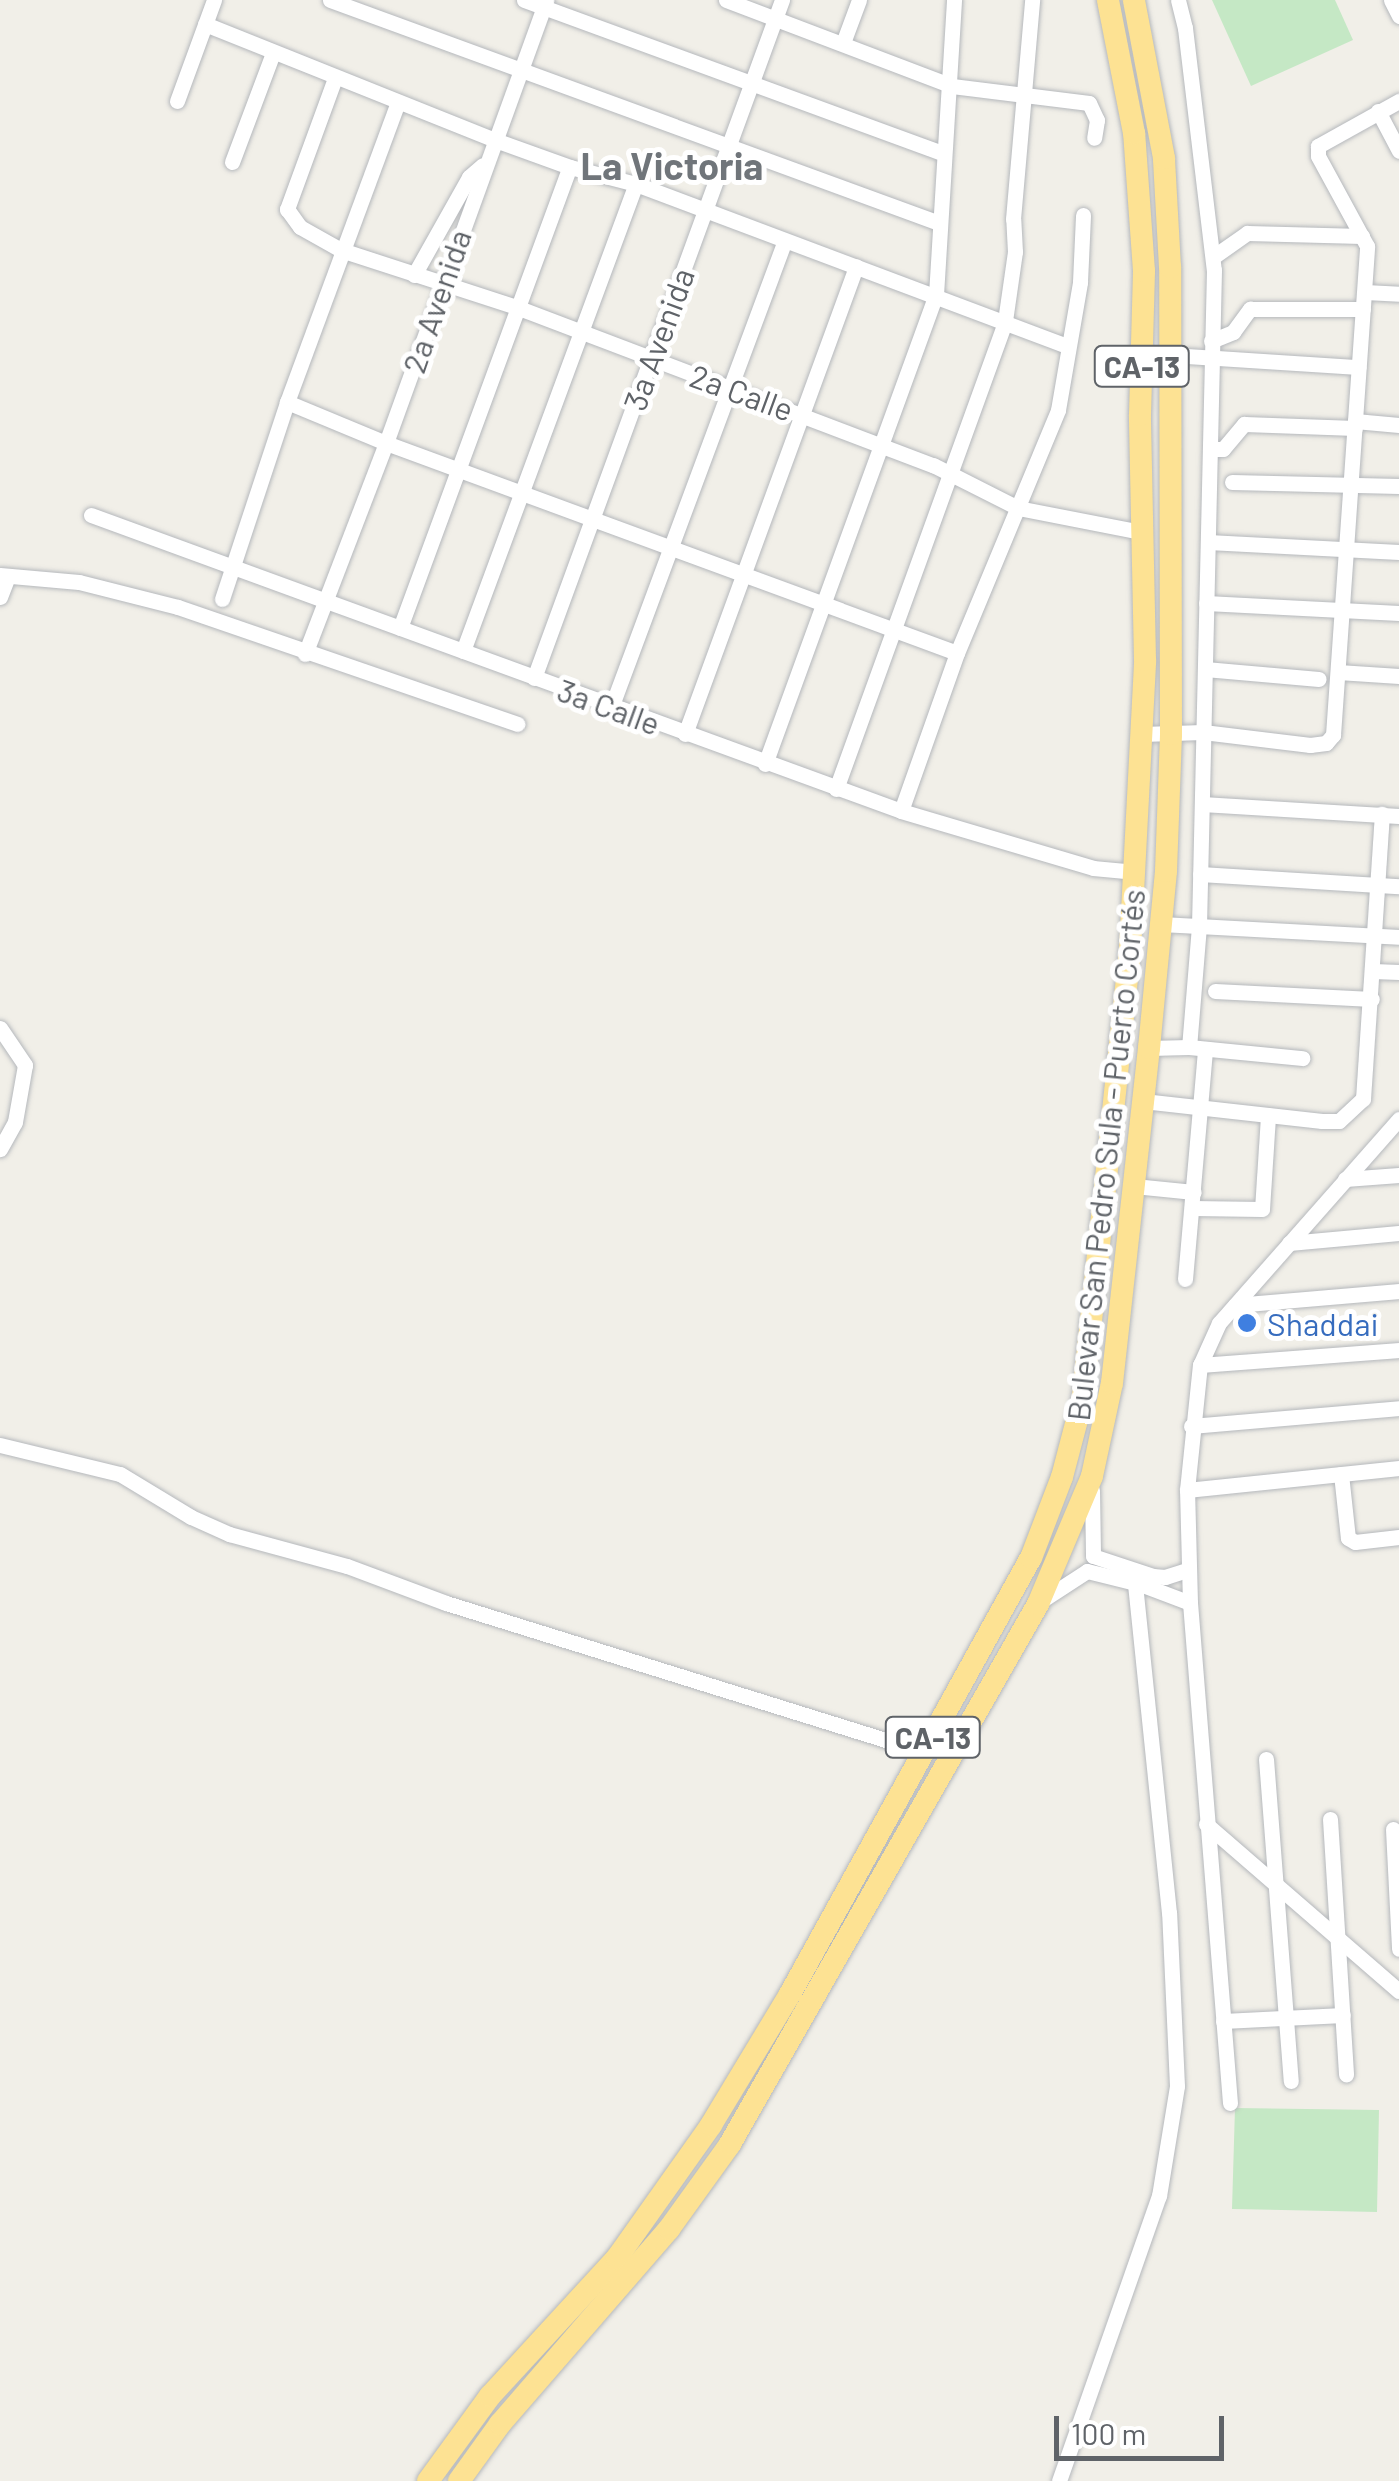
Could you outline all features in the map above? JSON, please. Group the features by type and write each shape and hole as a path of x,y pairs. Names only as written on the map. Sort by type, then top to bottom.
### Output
{"highway":[{"name":"Bulevar San Pedro Sula - Puerto Cortés","path":"428,2481 471,2418 574,2308 676,2176 757,2052 1031,1558 1062,1477 1083,1397 1136,872 1142,734 1144,271 1134,134 1108,0"},
{"name":"Bulevar San Pedro Sula - Puerto Cortés","path":"459,2481 500,2424 628,2280 710,2173 1038,1604 1092,1476 1112,1384 1144,1101 1161,924 1171,734 1171,355 1164,158 1134,0"},
{"path":"913,1825 900,1835 892,1832 924,1772 924,1752"},
{"path":"867,1906 864,1896 890,1849 890,1841 883,1838 871,1849"}],"street":[{"path":"178,100 214,0"},
{"path":"330,0 939,223"},
{"path":"524,0 544,4 944,154"},
{"path":"726,0 952,86 1089,103 1097,120 1094,138"},
{"name":"3a Avenida","path":"534,678 782,0"},
{"path":"843,44 859,0"},
{"path":"764,764 936,295 952,86 954,0"},
{"path":"836,788 1005,321 1015,252 1013,219 1032,0"},
{"path":"1178,0 1213,256 1196,1049 1202,1110 1185,1279"},
{"path":"1391,0 1399,16"},
{"name":"2a Avenida","path":"305,654 386,443 544,4"},
{"path":"205,24 496,140 570,167 636,184 1067,346"},
{"path":"232,162 273,53"},
{"name":"2a Calle","path":"336,78 287,208 300,226 341,250 516,306 802,414 949,471 1018,508 1142,532"},
{"path":"1142,734 1204,732 1326,743 1334,735 1368,246 1318,156 1318,146 1399,101"},
{"path":"222,600 287,402 398,102"},
{"path":"1378,112 1399,151"},
{"path":"414,275 468,178 484,164"},
{"path":"400,628 570,167"},
{"path":"462,651 636,184"},
{"path":"902,811 957,653 1058,410 1080,282 1084,215"},
{"path":"1213,256 1248,232 1362,236"},
{"path":"612,708 785,241"},
{"path":"685,734 856,266"},
{"path":"1211,349 1232,332 1250,309 1364,301 1399,294"},
{"path":"1171,355 1211,349 1359,366"},
{"path":"287,402 386,443 957,653"},
{"path":"1210,449 1222,449 1244,424 1399,425"},
{"path":"1232,482 1350,488 1399,486"},
{"name":"3a Calle","path":"91,515 764,764 902,811 1093,868 1136,872"},
{"path":"1208,542 1399,552"},
{"path":"0,596 4,575 79,582 124,592 517,724"},
{"path":"1206,603 1399,613"},
{"path":"1205,669 1226,667 1320,679"},
{"path":"1338,672 1399,676"},
{"path":"1144,1101 1202,1110 1339,1121 1362,1099 1372,999 1377,884 1390,815 1202,804"},
{"path":"1200,874 1399,886"},
{"path":"1161,924 1399,937"},
{"path":"1373,970 1399,972"},
{"path":"1216,991 1372,999"},
{"path":"0,1028 25,1065 15,1122 0,1149"},
{"path":"1149,1048 1302,1058"},
{"path":"1134,1186 1193,1200 1262,1209 1268,1115"},
{"path":"1230,2102 1190,1604 1187,1490 1200,1365 1208,1342 1235,1305 1399,1118"},
{"path":"1345,1180 1399,1174"},
{"path":"1289,1243 1399,1233"},
{"path":"1235,1305 1399,1291"},
{"path":"1200,1365 1399,1350"},
{"path":"1191,1426 1399,1408"},
{"path":"0,1445 120,1474 191,1517 230,1534 347,1566 446,1604 924,1752"},
{"path":"1187,1490 1399,1468"},
{"path":"1341,1474 1348,1538 1354,1542 1399,1537"},
{"path":"1092,1476 1092,1556 1165,1578 1189,1569"},
{"path":"1038,1604 1087,1572 1134,1583 1190,1604"},
{"path":"1059,2481 1159,2196 1176,2086 1169,1913 1134,1583"},
{"path":"1266,1760 1291,2081"},
{"path":"1330,1819 1346,2075"},
{"path":"1206,1824 1399,1991"},
{"path":"1393,1829 1399,1950"},
{"path":"1223,2021 1343,2015"}],"green space":[{"path":"1212,0 1335,0 1353,40 1251,86"},
{"path":"1235,2108 1379,2110 1377,2212 1232,2209"}],"place":[{"name":"Shaddai","path":"1247,1323"}],"district":[{"name":"La Victoria","path":"672,166"}]}
